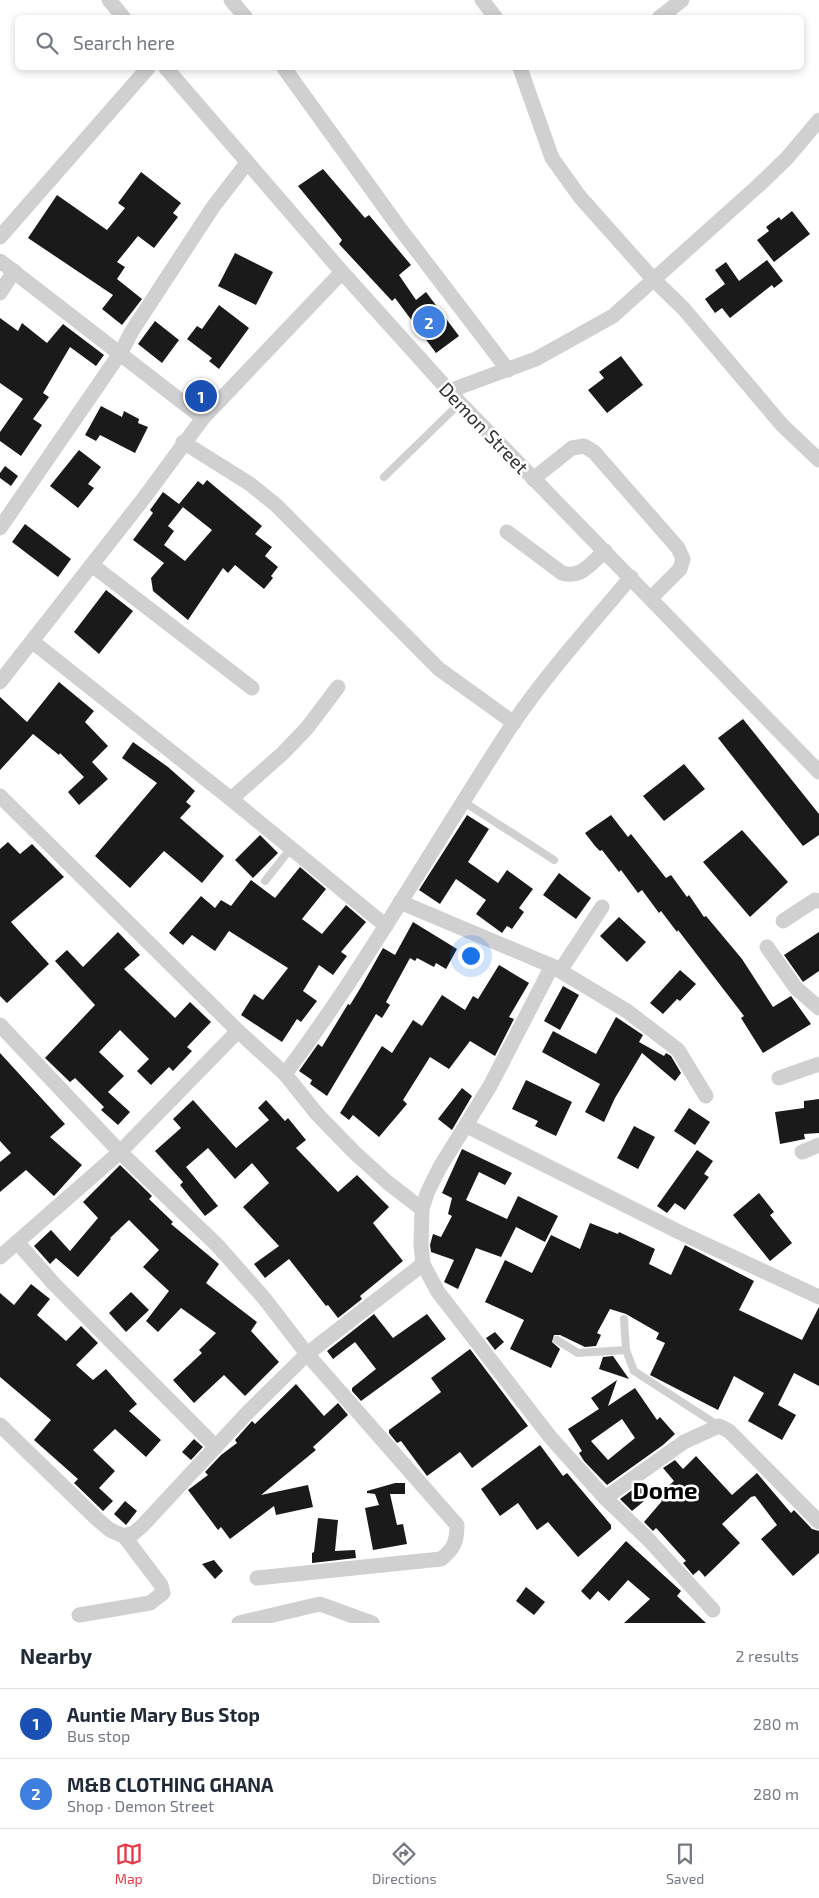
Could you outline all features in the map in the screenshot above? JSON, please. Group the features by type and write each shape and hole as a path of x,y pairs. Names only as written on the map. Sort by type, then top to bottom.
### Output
{"street":[{"path":"109,0 122,15"},
{"path":"231,0 244,15"},
{"path":"482,0 494,15"},
{"path":"663,15 682,0"},
{"path":"0,237 146,70"},
{"name":"Demon Street","path":"168,70 342,272 460,403 819,772"},
{"path":"285,70 398,226 508,370"},
{"path":"521,70 552,158 580,197 653,279 683,308 782,425 819,460"},
{"path":"449,391 508,370 562,346 613,316 759,185 818,122"},
{"path":"0,528 121,352 132,330 213,207 247,163"},
{"path":"0,261 121,352 203,418"},
{"path":"0,293 14,271"},
{"path":"0,682 33,642 203,418 342,272"},
{"path":"183,442 250,484 276,504 439,669 514,723"},
{"path":"534,479 572,448 584,446 594,452 678,548 683,559 680,569 651,598"},
{"path":"507,532 562,573 571,576 578,575 605,551"},
{"path":"92,564 252,688"},
{"path":"285,1074 326,1020 514,723 631,578"},
{"path":"33,642 231,799 386,926"},
{"path":"231,799 295,741 338,686"},
{"path":"0,796 238,1031 285,1074 317,1114 354,1152 387,1182 422,1208"},
{"path":"783,921 815,900 819,901"},
{"path":"400,902 556,968 627,1011 678,1050 706,1096"},
{"path":"602,907 556,968 467,1126 440,1167 422,1208 421,1245 423,1264 438,1292 545,1430 605,1498 648,1539 713,1610"},
{"path":"767,947 796,988 819,1008"},
{"path":"0,1024 120,1152 218,1246 264,1298 307,1354 457,1525 457,1536 452,1550 441,1559 257,1578"},
{"path":"0,1257 120,1152 238,1031"},
{"path":"779,1078 819,1064"},
{"path":"467,1126 679,1232 819,1297"},
{"path":"802,1152 819,1145"},
{"path":"17,1242 54,1284 216,1447"},
{"path":"124,1536 134,1533 143,1525 307,1354 423,1264"},
{"path":"0,1425 97,1519 110,1530 124,1536 161,1585 163,1593 150,1603 79,1615"},
{"path":"605,1498 684,1442 719,1426 729,1431 819,1522"},
{"path":"239,1623 320,1604 372,1623"}],"lane":[{"path":"384,477 460,403"},
{"path":"464,802 554,860"},
{"path":"265,881 291,848"},
{"path":"624,1319 626,1350 634,1371 719,1426"},
{"path":"556,1340 578,1353 626,1350"}],"building":[{"path":"323,169 365,218 369,215 411,265 399,275 416,300 426,292 459,336 436,353 395,298 392,301 339,244 342,240 298,186"},
{"path":"141,172 181,203 173,213 178,217 154,248 138,236 117,262 125,267 117,279 142,299 122,325 102,309 113,295 28,238 57,195 107,230 125,208 118,203"},
{"path":"792,211 810,234 774,262 757,240 769,231 766,227 779,217 781,220"},
{"path":"235,253 273,272 256,305 218,286"},
{"path":"767,260 783,281 774,288 772,285 730,318 722,308 715,313 705,299 725,284 715,270 726,262 739,281"},
{"path":"219,305 249,328 219,369 209,361 212,358 187,339 197,326 202,329"},
{"path":"0,318 18,331 22,323 47,343 63,324 104,355 96,366 70,347 43,393 49,397 33,419 42,425 21,456 0,441 0,432 23,399 0,383"},
{"path":"155,321 179,340 162,363 138,344"},
{"path":"621,356 643,385 607,413 588,390 604,378 599,372"},
{"path":"101,406 122,417 124,411 139,419 138,423 148,427 135,453 100,435 96,441 85,435"},
{"path":"79,450 101,467 88,484 94,488 78,508 50,486"},
{"path":"5,466 18,476 11,486 0,478 0,473"},
{"path":"207,480 262,526 255,534 272,547 265,556 278,567 271,576 273,578 264,589 235,565 228,573 223,568 188,620 153,591 151,578 164,563 133,540 153,513 150,510 163,492 179,504 198,481 203,485","holes":["183,507 212,530 185,561 164,545 174,531 168,526"]},
{"path":"25,524 71,559 58,577 12,542"},
{"path":"106,590 133,611 99,654 74,632"},
{"path":"59,682 94,711 85,722 108,746 92,762 108,779 79,805 68,792 84,777 60,753 59,755 33,734 0,770 0,697 27,722"},
{"path":"743,719 819,814 819,835 803,846 718,738"},
{"path":"133,742 168,767 195,791 186,802 191,806 180,818 224,856 202,883 164,851 130,888 95,856 157,783 122,758"},
{"path":"684,764 705,789 664,821 643,796"},
{"path":"467,815 489,829 468,862 498,883 507,870 533,889 519,908 524,912 512,929 507,926 502,933 476,914 486,900 456,879 440,904 419,890"},
{"path":"611,815 628,837 631,834 666,878 671,875 687,897 689,895 704,917 706,916 742,959 773,1007 791,996 811,1024 763,1053 741,1018 744,1016 678,930 677,932 661,911 659,913 642,890 638,893 621,870 619,872 602,850 600,851 595,846 585,833"},
{"path":"742,830 788,882 750,917 703,862"},
{"path":"260,835 278,853 253,878 235,860"},
{"path":"8,842 20,854 32,844 64,877 11,922 49,964 7,1003 0,996 0,849"},
{"path":"300,867 326,889 302,919 322,934 346,905 366,922 341,952 347,956 333,975 319,965 303,991 317,1001 301,1022 297,1019 282,1042 241,1015 254,994 263,1000 288,968 229,931 215,951 192,935 183,945 169,933 201,896 215,908 221,900 231,906 251,880 275,898"},
{"path":"559,873 591,898 576,919 543,895"},
{"path":"619,917 646,942 627,962 600,936"},
{"path":"413,922 457,949 446,969 436,963 434,967 417,958 415,961 410,958 386,1002 390,1005 382,1018 376,1014 327,1096 310,1084 312,1080 299,1071 318,1044 322,1047 348,1004 350,1005 383,948 395,955"},
{"path":"118,932 140,955 124,969 175,1018 190,1002 211,1022 187,1047 192,1051 173,1071 169,1067 151,1085 137,1071 149,1059 120,1030 99,1052 124,1076 108,1092 130,1112 118,1125 101,1110 104,1107 75,1078 70,1082 45,1058 95,1005 55,961 67,950 83,967"},
{"path":"819,932 819,971 803,982 784,955"},
{"path":"499,965 529,983 509,1017 514,1019 495,1056 470,1041 449,1069 430,1057 403,1100 407,1104 379,1137 353,1115 349,1120 340,1113 382,1046 392,1053 413,1020 422,1026 442,995 465,1010 473,996 478,999"},
{"path":"680,970 696,984 680,1001 677,999 663,1014 650,1003"},
{"path":"563,986 579,995 560,1030 544,1021"},
{"path":"616,1017 643,1035 639,1042 664,1056 666,1053 671,1056 681,1073 675,1081 642,1053 615,1098 604,1122 585,1112 600,1084 542,1052 553,1031 596,1054"},
{"path":"0,1053 65,1124 50,1137 82,1165 54,1196 26,1170 0,1192 0,1162 11,1153 0,1141"},
{"path":"526,1080 572,1102 556,1136 535,1126 538,1121 512,1109"},
{"path":"462,1088 472,1096 452,1130 438,1119"},
{"path":"819,1099 819,1133 804,1134 805,1139 780,1144 775,1112 804,1108 804,1101"},
{"path":"193,1100 236,1148 269,1120 258,1108 266,1100 285,1121 288,1118 306,1140 296,1148 338,1192 357,1175 389,1207 373,1223 403,1261 360,1296 362,1299 338,1318 328,1305 326,1306 289,1259 265,1278 254,1264 279,1246 243,1207 269,1183 252,1163 235,1179 208,1148 186,1167 218,1206 205,1216 180,1185 183,1182 155,1151 181,1128 173,1119"},
{"path":"689,1108 710,1122 695,1145 674,1131"},
{"path":"634,1126 655,1137 638,1169 617,1158"},
{"path":"462,1149 512,1173 505,1185 479,1172 466,1200 507,1219 518,1196 558,1216 545,1242 516,1227 501,1257 476,1248 458,1289 444,1282 454,1260 431,1252 430,1245 433,1234 441,1237 452,1216 448,1214 452,1198 442,1193"},
{"path":"697,1150 713,1161 704,1174 709,1177 685,1210 675,1203 667,1213 657,1206"},
{"path":"120,1165 152,1196 149,1199 173,1222 171,1224 219,1264 206,1283 257,1322 251,1331 279,1362 245,1396 224,1375 194,1403 173,1380 202,1353 199,1350 216,1333 181,1308 158,1332 146,1321 169,1291 143,1267 159,1250 129,1220 110,1238 78,1277 56,1258 50,1264 34,1246 51,1230 70,1251 98,1218 83,1202"},
{"path":"759,1193 774,1212 770,1215 792,1243 770,1261 733,1215"},
{"path":"590,1223 618,1234 619,1232 655,1249 649,1264 671,1275 685,1245 754,1281 739,1310 802,1340 819,1307 819,1386 794,1373 778,1405 796,1415 782,1440 748,1421 764,1393 734,1376 718,1410 650,1375 665,1343 656,1339 659,1333 626,1314 610,1309 597,1333 601,1335 596,1346 585,1347 560,1335 554,1335 552,1342 560,1349 551,1368 510,1349 524,1320 485,1302 505,1260 532,1273 551,1235 580,1249"},
{"path":"31,1284 50,1299 37,1315 66,1341 81,1326 98,1343 76,1365 93,1380 106,1369 137,1404 129,1411 161,1440 146,1457 115,1429 93,1450 115,1471 99,1488 113,1501 103,1511 74,1483 78,1479 34,1440 51,1420 0,1377 0,1293 14,1305"},
{"path":"131,1292 149,1310 126,1332 109,1313"},
{"path":"374,1314 393,1338 427,1314 446,1339 361,1401 352,1391 352,1388 376,1369 355,1342 333,1359 327,1351"},
{"path":"495,1332 504,1342 495,1350 486,1338"},
{"path":"470,1349 528,1426 472,1468 460,1452 427,1476 401,1441 397,1443 389,1433 389,1430 441,1392 431,1378"},
{"path":"613,1356 629,1379 599,1369 603,1357"},
{"path":"617,1380 608,1406 635,1388 657,1420 660,1417 675,1434 663,1445 607,1485 584,1461 579,1453 582,1451 568,1429 599,1409 591,1398","holes":["622,1419 635,1438 608,1460 591,1441"]},
{"path":"296,1384 324,1416 338,1403 348,1415 313,1447 316,1450 261,1495 308,1485 313,1507 276,1515 274,1506 230,1539 221,1527 218,1530 188,1490 208,1475 205,1472 221,1455 237,1443 235,1440 252,1421 255,1424"},
{"path":"194,1439 203,1447 191,1460 182,1452"},
{"path":"540,1445 563,1476 567,1473 611,1525 611,1529 578,1557 548,1522 537,1530 518,1503 500,1516 481,1489"},
{"path":"696,1456 732,1495 757,1473 791,1513 794,1510 812,1529 819,1531 819,1553 793,1576 761,1539 777,1525 755,1496 751,1497 722,1524 740,1543 705,1577 699,1570 693,1575 683,1563 686,1561 658,1530 656,1528 653,1531 644,1522 662,1501 657,1496 674,1481 663,1468 675,1460 683,1469"},
{"path":"395,1483 405,1483 405,1494 390,1494 397,1525 403,1524 407,1544 373,1550 365,1508 379,1505 375,1494 367,1493 367,1491"},
{"path":"639,1485 649,1497 632,1511 620,1499"},
{"path":"125,1501 137,1511 126,1525 114,1514"},
{"path":"318,1518 338,1520 335,1551 355,1550 356,1558 312,1563"},
{"path":"626,1541 681,1591 677,1596 706,1623 624,1623 650,1599 628,1580 609,1601 598,1591 590,1600 581,1591"},
{"path":"214,1560 223,1571 215,1579 202,1564"},
{"path":"526,1587 545,1602 534,1615 516,1601"}],"place":[{"name":"M&B CLOTHING GHANA","path":"429,322"},
{"name":"Auntie Mary Bus Stop","path":"201,396"}],"district":[{"name":"Dome","path":"665,1491"}]}
